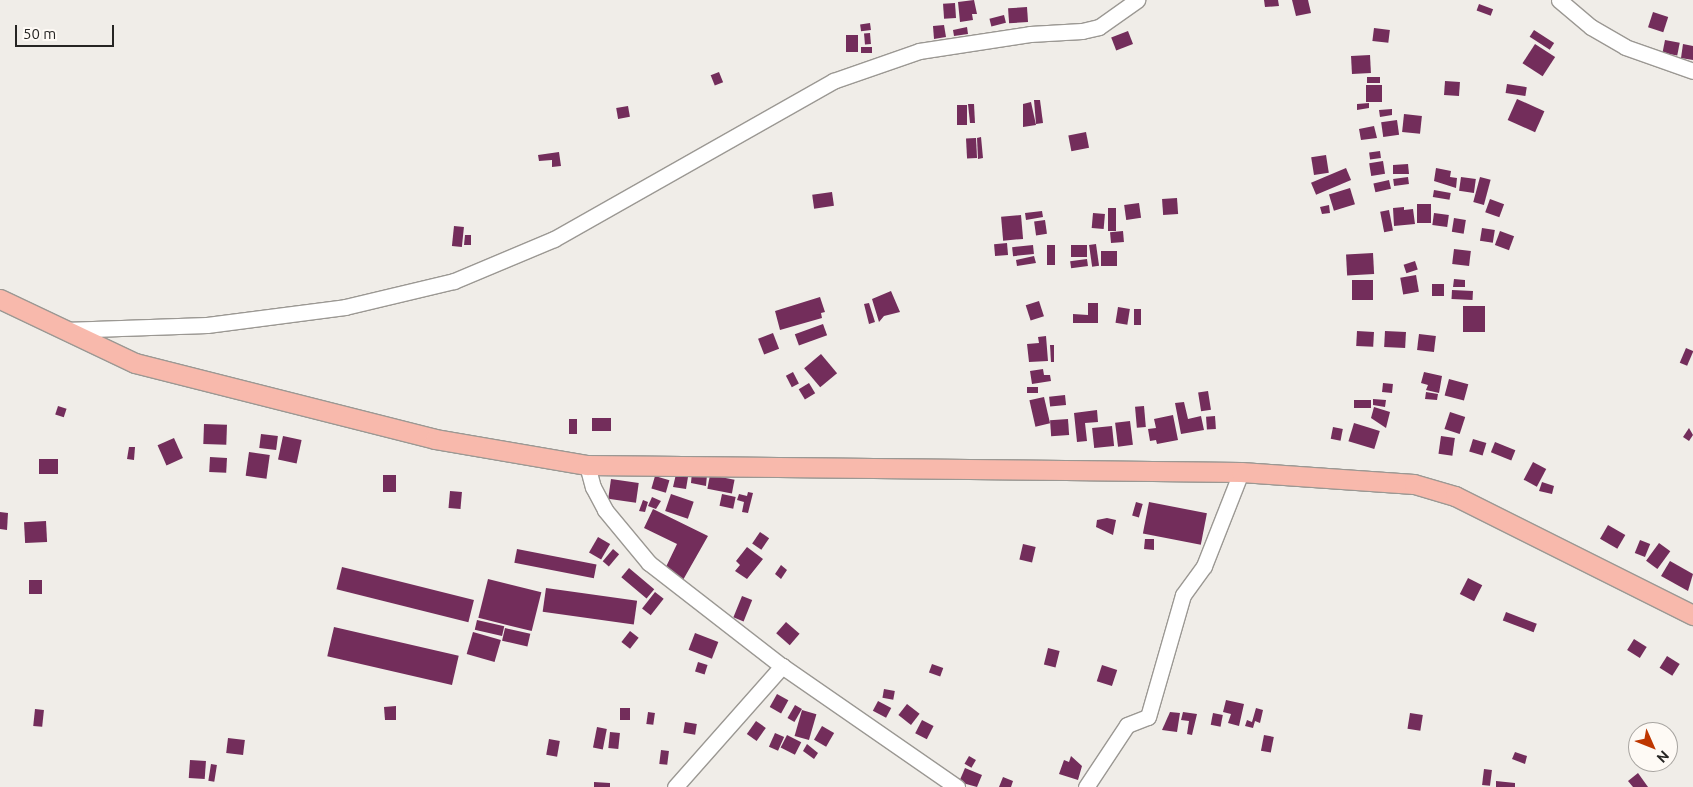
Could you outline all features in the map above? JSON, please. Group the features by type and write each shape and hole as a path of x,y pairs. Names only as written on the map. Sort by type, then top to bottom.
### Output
{"main road":[{"path":"0,299 122,358 154,368 434,439 587,465 1241,472 1414,484 1455,496 1693,615"}],"street":[{"path":"63,330 227,323 345,307 454,281 554,239 833,81 919,51 1030,34 1082,31 1100,27 1137,0"},
{"path":"1559,0 1591,27 1625,47 1693,71"},
{"path":"587,465 605,510 650,564 782,666 958,787"},
{"path":"1086,787 1127,725 1148,717 1183,595 1204,566 1241,472"},
{"path":"675,787 782,666"}],"building":[{"path":"974,0 977,14 972,14 973,20 960,22 958,2"},
{"path":"1264,0 1278,0 1279,6 1265,7"},
{"path":"1292,0 1308,0 1311,13 1296,16"},
{"path":"955,3 956,18 944,19 943,4"},
{"path":"1479,4 1493,9 1491,16 1477,11"},
{"path":"1027,7 1028,22 1009,23 1008,8"},
{"path":"1653,12 1668,17 1663,32 1648,27"},
{"path":"1004,15 1006,23 991,26 989,19"},
{"path":"870,23 871,30 861,31 860,24"},
{"path":"944,25 946,37 934,39 933,26"},
{"path":"967,27 968,34 954,36 953,30"},
{"path":"1374,28 1390,30 1388,43 1372,41"},
{"path":"1534,30 1554,43 1550,50 1530,37"},
{"path":"1128,31 1133,44 1116,51 1111,37"},
{"path":"870,33 871,44 865,44 864,34"},
{"path":"846,35 858,35 858,52 846,52"},
{"path":"1665,40 1680,43 1677,56 1663,53"},
{"path":"1535,44 1555,57 1543,76 1522,63"},
{"path":"1683,44 1693,46 1693,60 1681,58"},
{"path":"861,47 872,47 872,53 861,53"},
{"path":"1370,55 1371,73 1352,74 1351,56"},
{"path":"719,72 723,82 715,86 711,75"},
{"path":"1367,77 1380,77 1380,83 1367,83"},
{"path":"1445,81 1460,82 1459,96 1444,95"},
{"path":"1507,84 1527,87 1525,96 1506,93"},
{"path":"1366,85 1382,85 1382,102 1366,102"},
{"path":"1517,99 1544,111 1535,132 1508,120"},
{"path":"1034,100 1040,100 1043,123 1036,124"},
{"path":"1031,102 1036,125 1023,127 1023,104"},
{"path":"1369,103 1369,108 1357,110 1357,104"},
{"path":"968,104 974,104 975,123 970,123"},
{"path":"957,105 967,105 967,125 957,125"},
{"path":"628,106 630,117 618,119 616,108"},
{"path":"1392,109 1392,115 1380,117 1379,110"},
{"path":"1404,114 1422,116 1420,134 1402,132"},
{"path":"1397,120 1399,135 1383,137 1381,122"},
{"path":"1374,126 1377,138 1361,140 1359,129"},
{"path":"1086,132 1089,148 1071,151 1068,135"},
{"path":"981,137 983,158 978,159 977,138"},
{"path":"976,138 977,158 967,158 966,139"},
{"path":"1380,151 1381,158 1370,159 1369,153"},
{"path":"559,152 561,166 552,167 552,160 539,161 538,155"},
{"path":"1326,155 1329,173 1314,175 1311,157"},
{"path":"1383,161 1385,174 1371,176 1369,163"},
{"path":"1408,164 1409,174 1393,174 1393,165"},
{"path":"1346,168 1351,180 1316,195 1311,183"},
{"path":"1436,168 1451,171 1450,177 1457,178 1456,188 1434,181"},
{"path":"1408,177 1409,184 1394,186 1393,179"},
{"path":"1461,177 1476,179 1474,193 1459,191"},
{"path":"1480,177 1491,180 1484,205 1473,202"},
{"path":"1389,180 1391,189 1375,192 1373,184"},
{"path":"1350,188 1355,204 1334,211 1329,194"},
{"path":"1434,190 1451,193 1450,200 1433,197"},
{"path":"832,192 834,206 814,209 812,195"},
{"path":"1177,198 1178,214 1163,215 1162,199"},
{"path":"1490,199 1504,204 1499,217 1485,212"},
{"path":"1139,203 1141,218 1126,220 1124,205"},
{"path":"1417,204 1431,204 1431,223 1417,223"},
{"path":"1329,205 1330,213 1322,214 1320,207"},
{"path":"1404,207 1404,210 1413,209 1415,224 1394,226 1393,208"},
{"path":"1108,208 1116,208 1116,231 1108,231"},
{"path":"1389,210 1393,231 1384,232 1380,212"},
{"path":"1042,211 1043,217 1026,220 1025,213"},
{"path":"1093,213 1105,214 1104,229 1092,228"},
{"path":"1434,213 1449,215 1447,227 1432,225"},
{"path":"1021,215 1023,239 1003,241 1001,217"},
{"path":"1454,218 1466,220 1464,234 1452,232"},
{"path":"1045,220 1047,234 1036,235 1034,222"},
{"path":"454,226 464,227 462,247 452,246"},
{"path":"1482,228 1495,230 1493,243 1480,241"},
{"path":"1123,231 1124,242 1111,243 1110,232"},
{"path":"1500,231 1514,236 1509,250 1495,245"},
{"path":"465,235 471,235 471,245 464,245"},
{"path":"1007,243 1008,255 995,256 994,244"},
{"path":"1096,244 1099,266 1092,267 1089,245"},
{"path":"1033,245 1034,254 1013,256 1012,247"},
{"path":"1047,245 1055,245 1055,265 1047,265"},
{"path":"1071,245 1087,245 1087,257 1071,257"},
{"path":"1454,249 1471,251 1469,266 1452,264"},
{"path":"1101,251 1117,251 1117,266 1101,266"},
{"path":"1373,253 1374,274 1347,275 1346,254"},
{"path":"1034,256 1036,263 1017,266 1016,260"},
{"path":"1087,259 1088,266 1071,268 1070,261"},
{"path":"1415,261 1418,270 1406,273 1404,265"},
{"path":"1416,275 1419,292 1403,295 1400,278"},
{"path":"1454,279 1465,280 1465,287 1453,287"},
{"path":"1352,280 1373,280 1373,300 1352,300"},
{"path":"1432,284 1444,284 1444,296 1432,296"},
{"path":"1452,290 1473,291 1473,300 1452,299"},
{"path":"891,291 900,312 884,316 879,322 872,299"},
{"path":"820,297 825,312 821,313 822,318 780,330 775,311"},
{"path":"1039,301 1044,316 1031,321 1026,305"},
{"path":"869,303 875,322 869,324 864,304"},
{"path":"1088,303 1098,303 1098,323 1073,323 1073,314 1088,315"},
{"path":"1463,306 1485,306 1485,332 1463,332"},
{"path":"1118,307 1130,309 1127,325 1115,323"},
{"path":"1134,309 1141,309 1141,325 1134,325"},
{"path":"823,324 827,335 799,346 795,334"},
{"path":"1357,331 1374,332 1373,347 1356,346"},
{"path":"1385,331 1406,332 1405,348 1384,347"},
{"path":"773,333 779,349 764,355 758,339"},
{"path":"1419,334 1436,336 1434,352 1417,350"},
{"path":"1046,336 1048,361 1029,362 1027,344 1039,343 1038,337"},
{"path":"1050,345 1054,345 1054,362 1051,362"},
{"path":"1686,348 1693,351 1687,366 1680,363"},
{"path":"821,354 837,373 820,387 804,368"},
{"path":"1043,369 1044,375 1050,375 1051,381 1032,384 1030,371"},
{"path":"793,372 799,384 792,387 786,376"},
{"path":"1424,372 1442,376 1439,393 1426,390 1428,385 1421,383"},
{"path":"1449,379 1468,384 1464,401 1445,395"},
{"path":"809,383 815,393 805,399 799,389"},
{"path":"1383,383 1393,384 1392,393 1382,392"},
{"path":"1027,387 1038,387 1038,393 1027,393"},
{"path":"1208,391 1211,410 1201,411 1198,393"},
{"path":"1426,392 1438,394 1437,400 1425,399"},
{"path":"1065,395 1066,405 1050,407 1049,397"},
{"path":"1044,397 1050,423 1035,427 1029,400"},
{"path":"1373,399 1386,400 1385,407 1373,405"},
{"path":"1354,400 1371,400 1371,408 1354,408"},
{"path":"1184,402 1188,419 1201,416 1204,430 1181,434 1175,403"},
{"path":"58,406 67,409 64,417 55,415"},
{"path":"1144,406 1146,427 1137,428 1135,407"},
{"path":"1374,407 1390,412 1386,428 1371,418"},
{"path":"1097,410 1098,422 1085,423 1087,441 1077,442 1074,413"},
{"path":"1450,412 1465,417 1460,434 1444,429"},
{"path":"1173,415 1178,440 1157,444 1156,440 1150,441 1148,429 1156,428 1154,419"},
{"path":"1215,416 1216,429 1207,430 1206,417"},
{"path":"592,418 611,418 611,431 592,431"},
{"path":"569,419 577,419 577,434 569,434"},
{"path":"1068,419 1069,435 1051,436 1050,420"},
{"path":"1130,421 1133,445 1118,447 1115,423"},
{"path":"1354,423 1380,431 1374,449 1348,441"},
{"path":"204,424 227,425 226,445 203,444"},
{"path":"1112,426 1114,446 1094,448 1092,428"},
{"path":"1333,427 1343,429 1341,441 1331,439"},
{"path":"1689,428 1693,435 1689,441 1683,437"},
{"path":"261,434 278,436 276,450 259,448"},
{"path":"283,436 302,440 297,463 278,459"},
{"path":"1441,436 1455,438 1452,456 1438,454"},
{"path":"174,438 183,458 167,465 158,445"},
{"path":"1473,439 1486,443 1483,456 1469,451"},
{"path":"1495,442 1515,450 1511,460 1491,452"},
{"path":"129,447 135,447 134,460 127,459"},
{"path":"249,452 270,455 266,479 246,476"},
{"path":"210,457 227,458 226,473 209,472"},
{"path":"39,459 58,459 58,474 39,474"},
{"path":"1533,462 1546,469 1537,487 1524,480"},
{"path":"692,472 707,475 706,486 691,483"},
{"path":"676,474 688,477 686,489 673,487"},
{"path":"383,475 396,475 396,492 383,492"},
{"path":"710,475 735,480 732,494 707,489"},
{"path":"655,476 669,480 666,493 651,488"},
{"path":"611,479 639,483 636,503 608,499"},
{"path":"1542,482 1554,486 1552,494 1539,491"},
{"path":"450,491 462,492 460,509 449,508"},
{"path":"748,492 753,493 748,513 742,512 744,502 737,500 739,494 747,496"},
{"path":"671,494 694,502 688,519 665,511"},
{"path":"722,494 736,497 733,509 720,506"},
{"path":"652,497 661,501 656,509 648,506"},
{"path":"643,500 648,502 645,512 639,511"},
{"path":"1136,502 1143,504 1139,517 1132,515"},
{"path":"1149,502 1207,513 1201,545 1143,533"},
{"path":"653,509 708,536 683,580 664,571 677,544 644,528"},
{"path":"0,512 8,513 7,530 0,529"},
{"path":"1107,518 1116,520 1113,535 1096,527 1097,520"},
{"path":"46,521 47,542 25,543 24,522"},
{"path":"1608,525 1625,535 1617,549 1600,539"},
{"path":"760,532 769,538 761,550 752,544"},
{"path":"598,537 610,544 601,560 589,553"},
{"path":"1145,539 1154,539 1154,550 1144,549"},
{"path":"1640,540 1650,544 1645,557 1635,553"},
{"path":"1659,543 1670,551 1657,569 1646,561"},
{"path":"1023,544 1036,547 1032,563 1019,560"},
{"path":"747,547 763,559 747,579 735,571 740,565 736,561"},
{"path":"517,549 597,564 594,578 514,563"},
{"path":"613,549 619,554 609,566 603,561"},
{"path":"1670,561 1693,574 1688,591 1661,576"},
{"path":"781,565 787,570 781,579 775,574"},
{"path":"342,567 474,600 468,622 336,589"},
{"path":"629,568 654,589 647,598 621,577"},
{"path":"1468,578 1482,585 1474,601 1460,594"},
{"path":"488,579 541,592 532,631 478,618"},
{"path":"29,580 42,580 42,594 29,594"},
{"path":"546,588 637,601 634,625 543,612"},
{"path":"655,592 664,599 651,615 642,609"},
{"path":"742,596 752,600 744,621 733,617"},
{"path":"1506,612 1537,624 1534,632 1503,620"},
{"path":"477,620 504,626 502,636 475,630"},
{"path":"786,622 800,634 790,645 776,633"},
{"path":"334,627 459,656 452,685 327,656"},
{"path":"505,628 530,634 527,647 502,641"},
{"path":"630,631 639,638 630,649 621,642"},
{"path":"473,632 501,640 495,662 467,654"},
{"path":"695,633 718,642 712,659 689,650"},
{"path":"1634,639 1647,647 1640,658 1627,650"},
{"path":"1048,648 1060,651 1056,667 1044,664"},
{"path":"1667,656 1680,664 1672,676 1660,668"},
{"path":"698,662 708,665 705,674 695,672"},
{"path":"932,664 943,668 940,677 929,672"},
{"path":"1102,665 1117,670 1112,686 1097,681"},
{"path":"884,689 895,691 893,700 882,698"},
{"path":"777,694 788,700 781,713 770,707"},
{"path":"1226,700 1244,704 1239,726 1228,723 1231,714 1223,712"},
{"path":"878,701 891,708 886,718 873,711"},
{"path":"907,704 920,714 911,725 898,715"},
{"path":"795,705 802,709 794,722 788,718"},
{"path":"396,706 396,720 385,720 384,707"},
{"path":"620,708 630,708 630,720 620,720"},
{"path":"1256,708 1263,710 1260,723 1255,721 1253,728 1245,726 1247,720 1252,722"},
{"path":"35,709 44,710 42,727 33,726"},
{"path":"802,710 816,714 809,740 795,736"},
{"path":"648,712 655,713 653,725 646,724"},
{"path":"1170,712 1180,713 1177,732 1162,730"},
{"path":"1183,712 1197,714 1192,735 1187,734 1189,721 1181,720"},
{"path":"1213,713 1223,715 1221,727 1211,725"},
{"path":"1410,713 1423,715 1420,731 1407,729"},
{"path":"922,720 934,726 927,739 915,733"},
{"path":"756,721 766,728 757,741 747,734"},
{"path":"685,722 697,724 695,735 683,733"},
{"path":"822,726 834,733 826,747 814,740"},
{"path":"597,727 607,729 603,750 593,748"},
{"path":"610,732 620,733 618,749 608,748"},
{"path":"775,733 784,737 778,751 769,747"},
{"path":"787,735 801,742 795,755 781,747"},
{"path":"1264,735 1274,737 1271,753 1261,751"},
{"path":"228,738 245,740 243,755 226,753"},
{"path":"549,739 560,741 557,757 546,755"},
{"path":"807,744 818,753 814,759 803,751"},
{"path":"661,750 669,751 667,765 659,764"},
{"path":"1515,752 1527,756 1525,764 1512,759"},
{"path":"969,756 976,760 971,768 964,764"},
{"path":"1071,756 1082,766 1078,780 1059,774 1064,760 1069,762"},
{"path":"190,760 206,761 205,779 189,778"},
{"path":"211,764 217,765 214,782 208,781"},
{"path":"965,768 982,775 977,787 959,782"},
{"path":"1484,769 1492,770 1490,786 1482,785"},
{"path":"1638,773 1648,787 1633,787 1628,781"},
{"path":"1003,777 1013,781 1011,787 999,787"},
{"path":"1496,781 1515,783 1515,787 1496,787"},
{"path":"594,782 610,783 610,787 594,787"}]}
